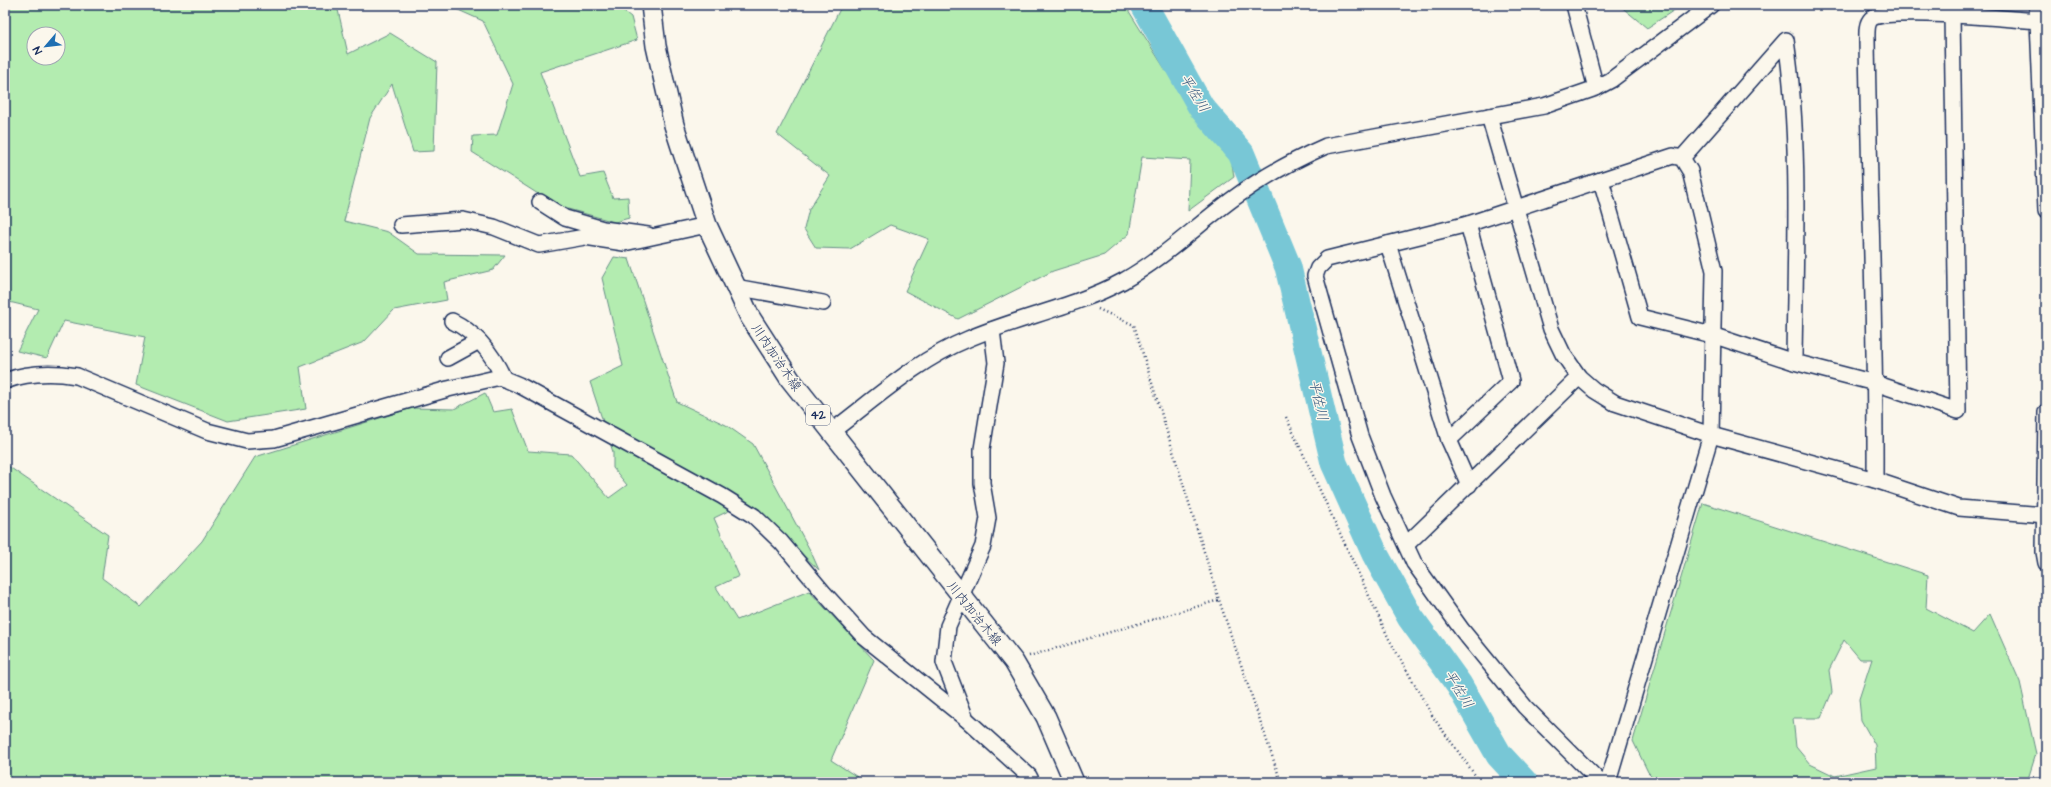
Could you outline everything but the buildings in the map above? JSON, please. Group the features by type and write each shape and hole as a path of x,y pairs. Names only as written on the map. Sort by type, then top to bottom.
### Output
{"main road":[{"name":"川内加治木線","path":"651,5 656,46 674,125 707,225 735,287 767,346 790,379 831,432 1014,662 1046,717 1074,782"}],"street":[{"path":"1574,5 1596,88"},
{"path":"831,432 929,358 968,338 1084,299 1143,269 1185,238 1234,198 1296,159 1326,146 1544,106 1596,88 1624,71 1711,5"},
{"path":"2037,5 2046,211"},
{"path":"1875,480 1875,383 1870,215 1867,26 1870,20 1880,15 1952,15 2038,21"},
{"path":"1601,180 1640,317 1712,336 1794,362 1875,383 1958,411 1952,15"},
{"path":"1682,158 1786,40 1790,68 1796,202 1794,362"},
{"path":"1489,116 1550,329 1563,354 1579,377 1594,390 1615,403 1711,436 1875,480 1959,508 2045,515"},
{"path":"1600,782 1525,707 1462,630 1414,563 1383,496 1360,436 1315,276 1318,268 1327,259 1468,224 1516,210 1673,156 1682,158 1690,170 1714,271 1711,436 1608,782"},
{"path":"540,202 565,218 602,228 661,236"},
{"path":"401,225 463,220 494,227 539,245 585,237 624,243 707,225"},
{"path":"1449,440 1511,381 1468,224"},
{"path":"1388,244 1449,440 1469,485"},
{"path":"735,287 823,303"},
{"path":"452,321 461,326 479,341 496,362 504,379"},
{"path":"966,719 944,662 948,626 983,546 988,518 982,483 982,449 996,363 992,330"},
{"path":"448,358 479,341"},
{"path":"5,381 20,375 55,372 77,376 207,431 247,441 274,440 448,389 500,377 519,385 722,496 754,516 781,542 824,594 864,637 966,719 1029,776 1032,782"},
{"path":"1406,545 1579,377"},
{"path":"2046,412 2044,552 2046,563"}],"path":[{"path":"1084,299 1098,308 1134,325 1219,600 1281,782"},
{"path":"1286,417 1389,639 1433,717 1480,782"},
{"path":"1014,662 1039,652 1219,600"}],"green space":[{"path":"5,5 276,5 338,10 348,54 390,33 437,62 434,151 413,152 392,84 370,118 344,221 388,232 419,254 505,255 493,270 444,282 447,300 394,310 364,342 300,367 306,409 228,421 136,385 145,337 64,321 47,358 17,351 38,309 5,301"},
{"path":"447,5 616,5 631,17 637,40 540,72 580,177 603,173 613,198 628,197 629,218 615,222 557,206 472,152 473,136 497,135 513,84 483,21"},
{"path":"842,5 1125,5 1200,125 1231,157 1234,177 1188,211 1190,160 1142,157 1129,234 1104,255 1053,271 958,319 905,291 929,239 890,225 850,249 816,248 804,229 809,209 830,176 777,134"},
{"path":"1619,5 1682,5 1647,28"},
{"path":"614,257 629,259 677,402 726,425 753,444 811,552 819,570 747,502 714,518 739,576 716,587 737,620 809,591 874,660 831,760 865,782 5,782 5,464 108,535 102,578 141,607 202,541 255,457 412,408 454,409 485,393 493,412 512,409 528,451 571,454 609,498 627,485 613,468 613,452 590,382 623,366 602,278"},
{"path":"1703,503 1928,575 1926,608 1973,633 1990,614 2020,682 2036,754 2027,782 1658,782 1648,772 1633,741","holes":["1844,640 1860,659 1872,659 1859,699 1861,720 1875,745 1876,767 1835,776 1810,764 1796,747 1793,718 1821,718 1832,692 1829,670"]}],"waterway":[{"name":"平佐川","path":"1144,5 1201,107 1241,153 1288,267 1334,463 1375,554 1410,617 1459,685 1499,755 1524,782"}]}
